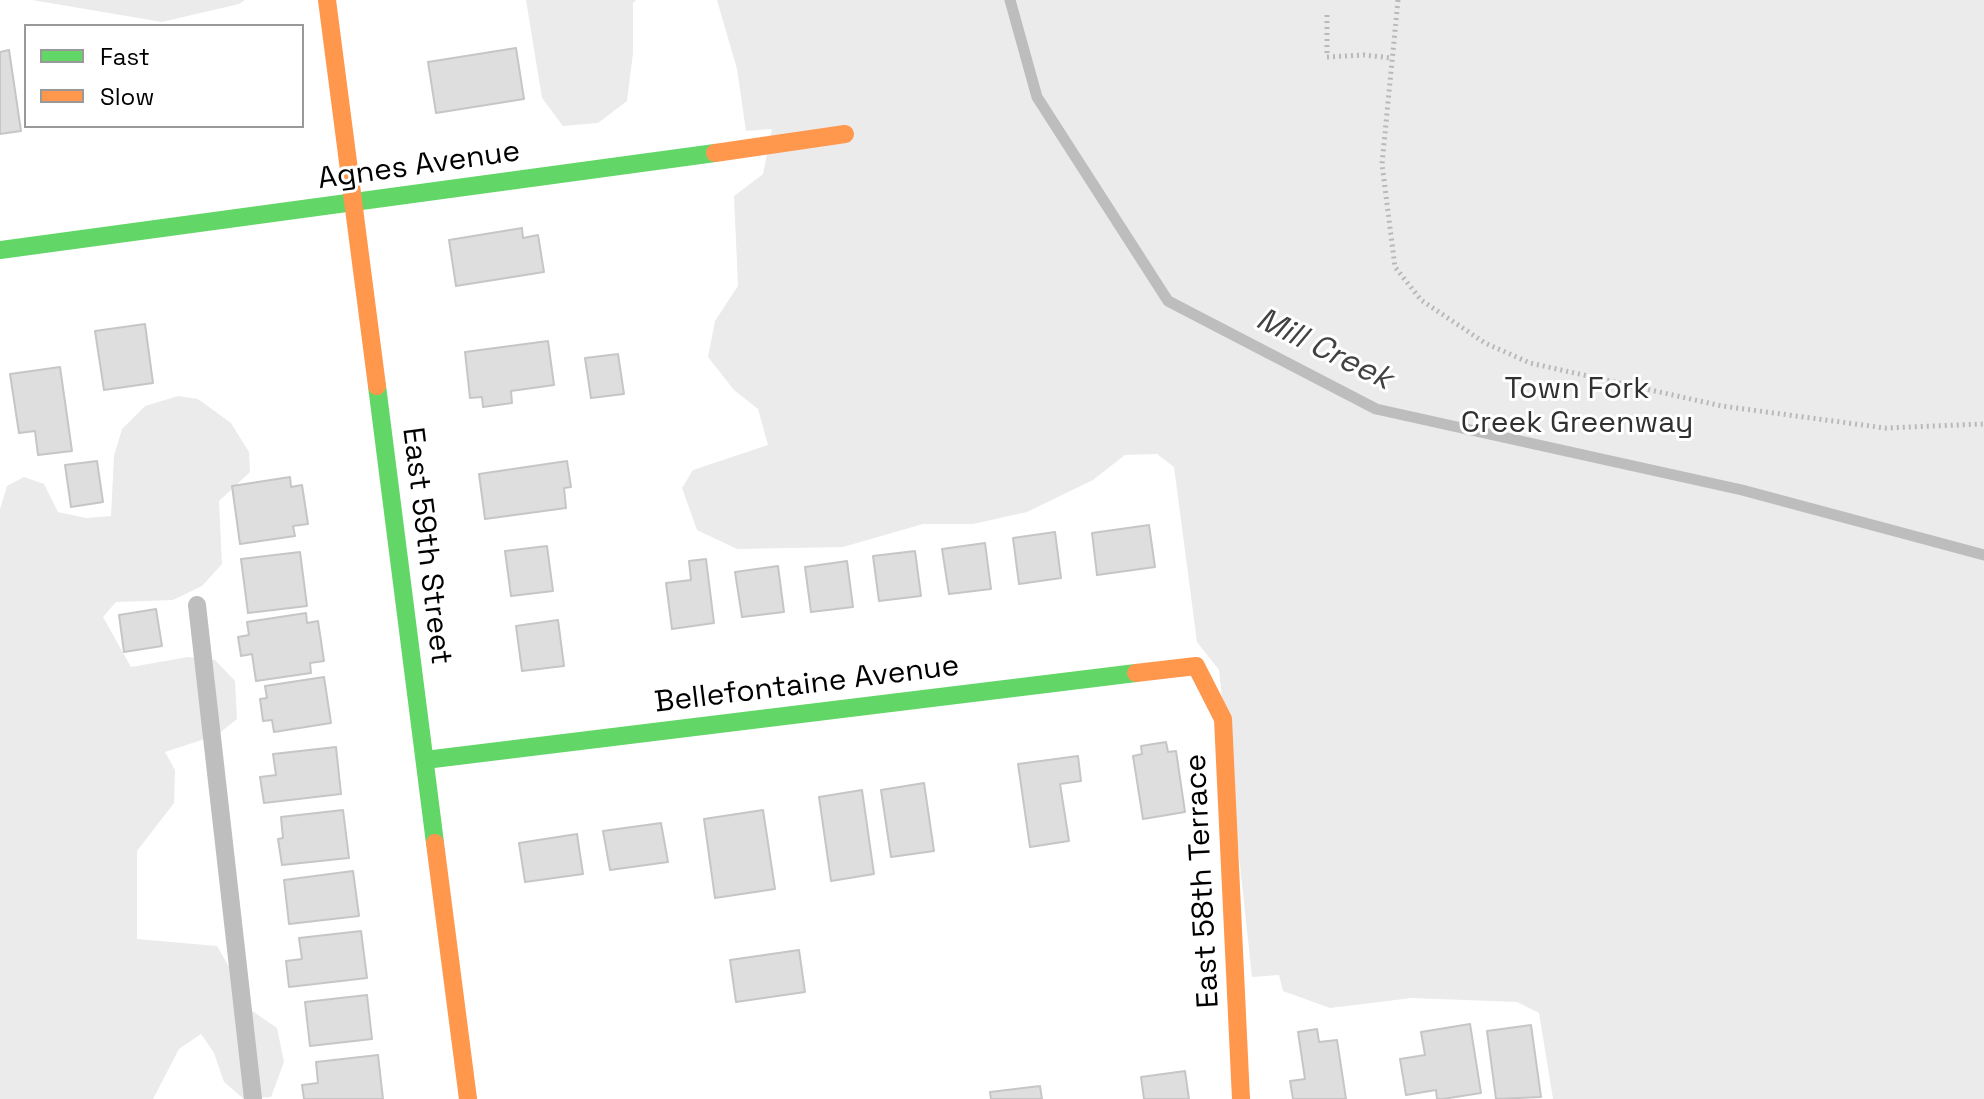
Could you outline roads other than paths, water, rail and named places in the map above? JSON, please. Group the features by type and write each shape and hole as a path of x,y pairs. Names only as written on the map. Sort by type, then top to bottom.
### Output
{"street":[{"name":"East 59th Street","path":"327,0 468,1099"},
{"name":"Agnes Avenue","path":"0,250 353,204 845,134"},
{"name":"Bellefontaine Avenue","path":"425,760 1196,666"},
{"name":"East 58th Terrace","path":"1196,666 1223,719 1241,1099"}],"lane":[{"path":"197,605 253,1099"}],"waterway":[{"name":"Mill Creek","path":"1010,0 1037,97 1168,301 1376,409 1742,490 1984,555"}],"park label":[{"name":"Town Fork Creek Greenway","path":"1577,407"}]}
